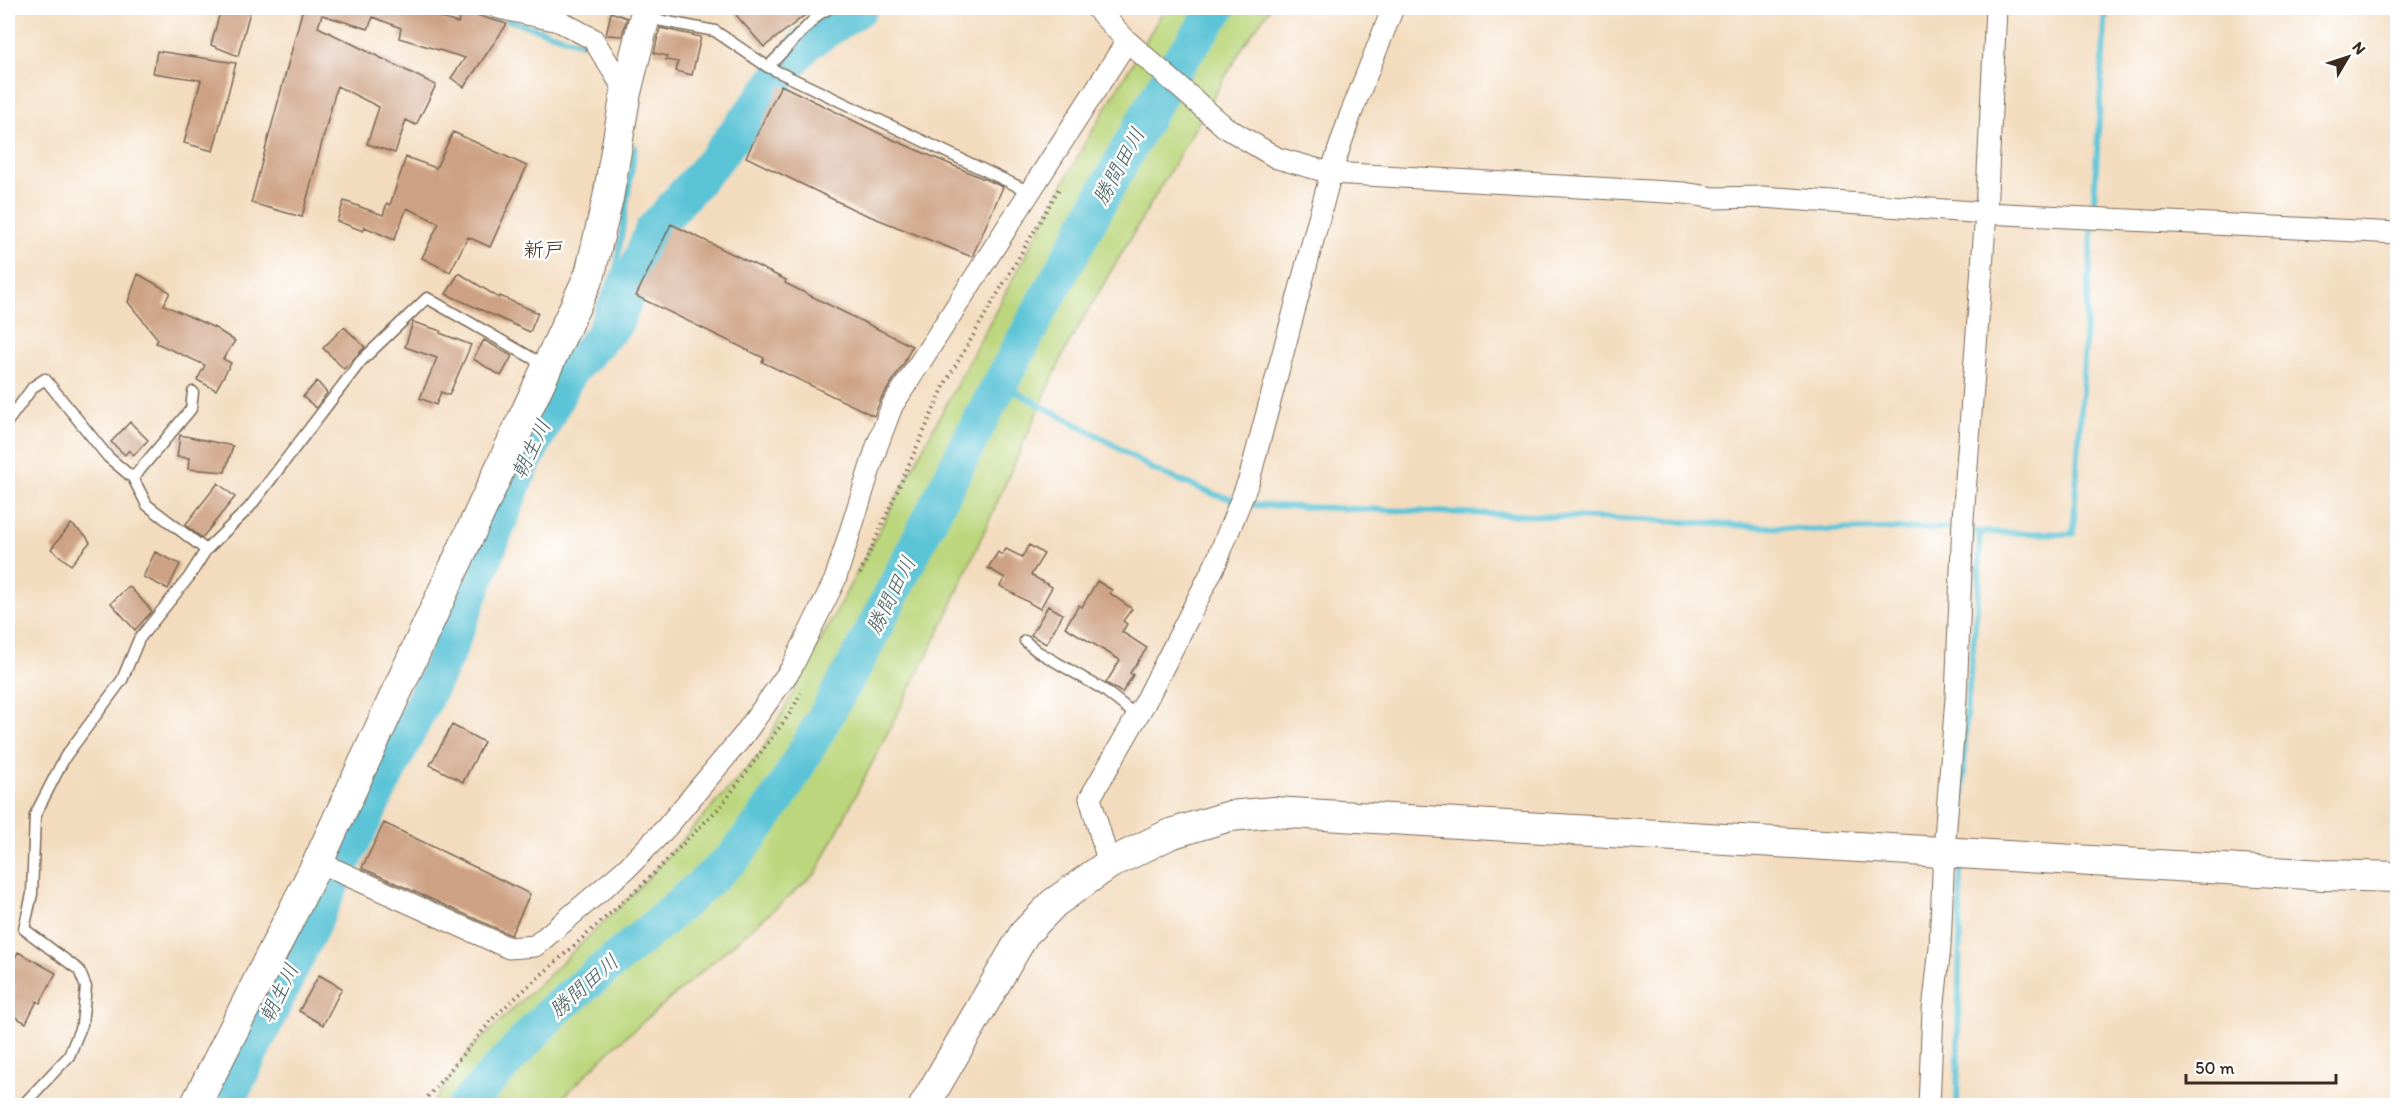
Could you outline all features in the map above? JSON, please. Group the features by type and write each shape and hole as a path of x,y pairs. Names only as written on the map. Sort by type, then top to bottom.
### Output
{"street":[{"path":"499,8 550,14 594,39 626,92"},
{"path":"1096,8 1127,41 1225,127 1277,158 1331,173 1673,192 1715,198 1762,197 1986,213 2397,233"},
{"path":"1109,864 1090,798 1137,716 1216,563 1249,480 1331,173 1350,116 1393,8"},
{"path":"1929,1106 1933,1011 1940,947 1956,852 1956,698 1963,519 1986,213 1996,8"},
{"path":"195,1106 318,862 590,274 608,198 626,92 645,13"},
{"path":"318,862 509,948 536,946 626,869 666,828 743,736 791,669 835,580 877,446 892,406 1127,41"},
{"path":"924,1106 963,1034 1024,934 1054,903 1109,864 1170,834 1230,816 1274,812 2324,875 2397,877"}],"lane":[{"path":"768,67 819,15 830,8"},
{"path":"645,13 715,31 768,67 1030,192"},
{"path":"22,1106 69,1056 82,1024 86,987 80,970 24,929 32,894 35,815 65,757 122,680 139,639 189,577 206,550 249,508 361,361 427,298 547,366"},
{"path":"8,421 33,387 45,379 108,457 133,478 147,505 206,550"},
{"path":"133,478 191,409 193,392"},
{"path":"1025,641 1037,651 1104,690 1137,716"}],"green space":[{"path":"1165,8 1270,8 1242,48 1066,348 941,628 816,873 608,1052 556,1105 431,1106 469,1051 633,894 761,753 1084,145"}],"building":[{"path":"221,8 251,8 238,56 211,45"},
{"path":"303,8 408,8 458,23 462,11 507,24 464,87 451,78 465,58 399,38 401,28 373,17 368,29 322,15 318,27 436,85 416,125 406,120 395,153 367,144 379,107 337,86 302,217 251,203"},
{"path":"744,8 761,8 766,14 775,8 814,8 764,47 736,15"},
{"path":"611,12 627,18 622,36 606,35"},
{"path":"660,28 701,37 692,75 676,71 678,62 666,60 667,56 654,53"},
{"path":"157,51 236,63 213,151 184,143 201,80 153,73"},
{"path":"781,85 889,138 1003,187 972,257 857,211 746,157"},
{"path":"453,132 527,166 490,247 468,237 450,272 422,258 439,223 407,208 394,240 365,227 363,231 337,221 344,201 383,215 387,203 390,205 406,157 436,168"},
{"path":"671,224 786,280 785,283 912,346 903,365 881,399 874,416 762,362 764,358 636,296"},
{"path":"459,273 499,298 500,296 538,313 530,332 446,294"},
{"path":"138,274 170,292 164,305 215,328 235,341 223,359 231,363 216,390 197,380 205,365 156,343 158,339 128,302"},
{"path":"413,322 441,331 440,333 471,345 449,395 441,392 436,405 420,398 437,358 405,347"},
{"path":"344,327 365,347 344,369 323,348"},
{"path":"484,340 512,356 501,376 473,359"},
{"path":"317,381 327,393 316,408 303,397"},
{"path":"130,422 148,440 134,455 129,450 125,455 111,442"},
{"path":"180,435 233,446 225,472 188,469 189,458 177,457"},
{"path":"218,483 235,497 202,538 185,525"},
{"path":"71,524 90,542 71,565 51,549"},
{"path":"1029,545 1044,554 1031,575 1052,587 1040,609 1000,586 1005,578 988,568 998,552 1002,555 1006,549 1022,557"},
{"path":"155,552 180,564 168,589 143,577"},
{"path":"1097,581 1112,590 1110,593 1132,609 1123,621 1127,624 1122,632 1147,648 1130,673 1133,675 1122,693 1106,683 1120,660 1065,627 1079,605 1082,607"},
{"path":"129,586 152,611 135,630 111,603"},
{"path":"1048,606 1063,614 1046,644 1031,635"},
{"path":"452,725 484,742 463,782 430,765"},
{"path":"384,823 530,894 511,935 362,868"},
{"path":"18,952 56,973 40,1003 37,1001 26,1023 8,1013 8,1005 16,989 8,985 8,972"},
{"path":"319,975 342,988 323,1025 299,1011"}],"waterway":[{"path":"464,8 498,17"},
{"name":"朝生川","path":"786,68 807,43 860,8"},
{"path":"1202,8 1208,22"},
{"name":"勝間田川","path":"465,1106 553,1011 734,857 784,789 863,650 975,430 1132,142 1175,67 1218,8"},
{"path":"1001,384 1102,438 1154,470 1216,495 1255,505 1647,520 1817,530 1952,528 1980,532 2073,534 2106,8"},
{"path":"508,20 581,43"},
{"path":"603,72 611,92"},
{"name":"朝生川","path":"345,858 447,654 517,476 569,372 616,322 652,231 715,160 777,80"},
{"path":"569,372 616,270 635,147"},
{"path":"1961,846 1966,716 1979,587 1980,532"},
{"path":"1957,1106 1961,862"},
{"name":"朝生川","path":"225,1106 333,881"}],"district":[{"name":"新戸","path":"544,250"}]}
